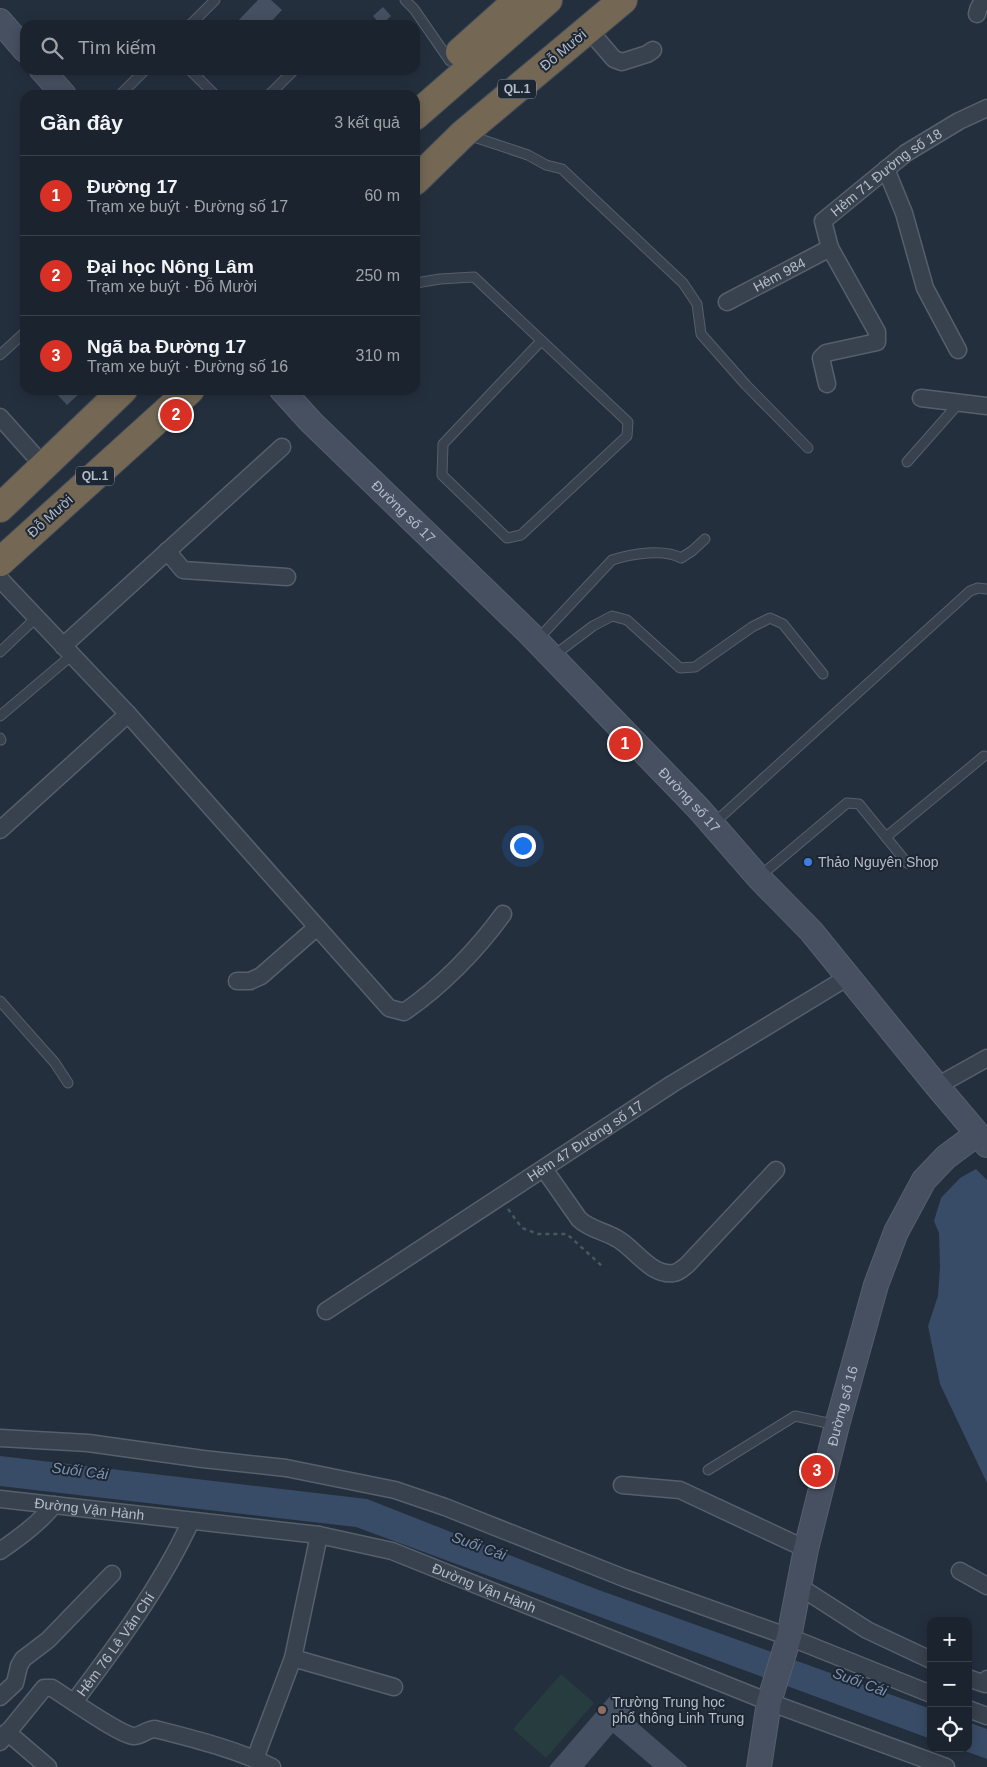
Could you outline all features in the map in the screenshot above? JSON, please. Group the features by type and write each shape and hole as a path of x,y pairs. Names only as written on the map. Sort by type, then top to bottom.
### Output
{"highway":[{"path":"420,112 548,0"},
{"name":"Đỗ Mười","path":"420,157 483,99 600,0"},
{"name":"Đỗ Mười","path":"420,176 463,134 622,0"},
{"path":"417,90 515,1"},
{"path":"0,484 96,395"},
{"path":"0,508 118,395"},
{"name":"Đỗ Mười","path":"0,542 162,395"},
{"name":"Đỗ Mười","path":"0,562 184,395"}],"street":[{"path":"977,14 982,2 986,0"},
{"path":"0,21 20,44"},
{"path":"588,28 614,59 622,62 647,54 653,50"},
{"path":"46,75 60,90"},
{"name":"Hẻm 71 Đường số 18","path":"827,384 822,358 826,353 876,342 877,332 830,248 822,221 906,152 959,121 987,108"},
{"path":"886,168 904,213 926,288 958,350"},
{"name":"Hẻm 984","path":"727,302 830,248"},
{"name":"Đường số 17","path":"286,395 310,422 545,649 712,824 759,878 811,931 982,1140"},
{"path":"921,398 987,406"},
{"path":"0,418 33,454"},
{"path":"68,650 167,551 282,447"},
{"path":"167,551 182,570 287,577"},
{"path":"0,579 128,714 388,1008 404,1012 428,996 488,935 503,914"},
{"path":"0,830 128,714"},
{"path":"237,981 250,981 261,976 317,927"},
{"name":"Hẻm 47 Đường số 17","path":"326,1311 672,1084 848,977"},
{"path":"937,1086 987,1058"},
{"name":"Đường số 16","path":"759,1767 771,1695 787,1644 800,1587 806,1549 837,1425 876,1285 896,1232 924,1180 946,1157 982,1140"},
{"path":"544,1169 578,1219 585,1225 618,1239 642,1260 665,1274 676,1273 687,1265 776,1170"},
{"path":"0,1438 88,1443 286,1468 395,1490 436,1504 787,1644 927,1693"},
{"path":"622,1485 680,1490 806,1549"},
{"name":"Đường Vận Hành","path":"0,1499 319,1535 392,1551 771,1695 946,1767"},
{"path":"0,1551 23,1536 54,1505"},
{"name":"Hẻm 76 Lê Văn Chí","path":"4,1737 44,1688 52,1688 74,1702 115,1647 151,1591 191,1521"},
{"path":"255,1759 294,1658 319,1535"},
{"path":"960,1570 987,1586"},
{"path":"0,1697 15,1683 19,1666 23,1659 48,1640 112,1574"},
{"path":"800,1587 867,1630 927,1658"},
{"path":"294,1658 394,1687"},
{"path":"972,1679 985,1684 987,1679"},
{"path":"74,1702 130,1736 136,1736 149,1729 154,1729 221,1747 272,1767"},
{"path":"972,1710 987,1716"},
{"path":"4,1737 48,1767"}],"lane":[{"path":"195,20 215,0"},
{"path":"405,0 414,9 450,61"},
{"path":"125,90 140,75"},
{"path":"195,75 210,90"},
{"path":"274,90 289,75"},
{"path":"463,134 528,155 546,165 562,169 683,283 697,304 701,334 746,385 808,448"},
{"path":"420,282 474,277 628,422 627,436 521,535 508,538 442,475 443,444 541,341"},
{"path":"0,355 20,337"},
{"path":"906,462 960,403"},
{"path":"545,649 612,560 629,554 672,552 681,558 705,539"},
{"path":"712,824 970,592 978,588 987,589"},
{"path":"545,649 612,616 628,620 680,668 695,667 752,627 770,618 783,624 823,674"},
{"path":"0,652 36,618"},
{"path":"0,716 68,650"},
{"path":"886,837 984,756"},
{"path":"759,878 847,803 859,804 907,863"},
{"path":"0,1001 55,1063 68,1082"},
{"path":"708,1470 795,1416 837,1425"}],"path":[{"path":"500,1198 522,1228 538,1234 567,1234 602,1266"}],"green space":[{"path":"561,1674 594,1703 546,1758 513,1729"}],"water":[{"path":"976,1169 987,1180 987,1483 940,1384 928,1326 938,1296 940,1267 939,1233 934,1221 941,1198 960,1178"},
{"name":"Suối Cái","path":"0,1456 367,1499 596,1589 927,1708 927,1738 356,1527 0,1486"},
{"path":"972,1723 987,1729 987,1759 968,1752 972,1752"}],"building":[{"path":"258,0 271,0 282,10 273,20 239,20"},
{"path":"383,7 391,16 387,20 377,20 373,16"},
{"path":"58,395 78,395 67,405"},
{"path":"612,1694 633,1712 629,1716 688,1767 653,1767 613,1733 584,1767 549,1767"}],"place":[{"name":"Đại học Nông Lâm","path":"176,415"},
{"name":"Đường 17","path":"625,744"},
{"name":"Thảo Nguyên Shop","path":"808,862"},
{"name":"Ngã ba Đường 17","path":"817,1471"},
{"name":"Trường Trung học phổ thông Linh Trung","path":"602,1710"}]}
